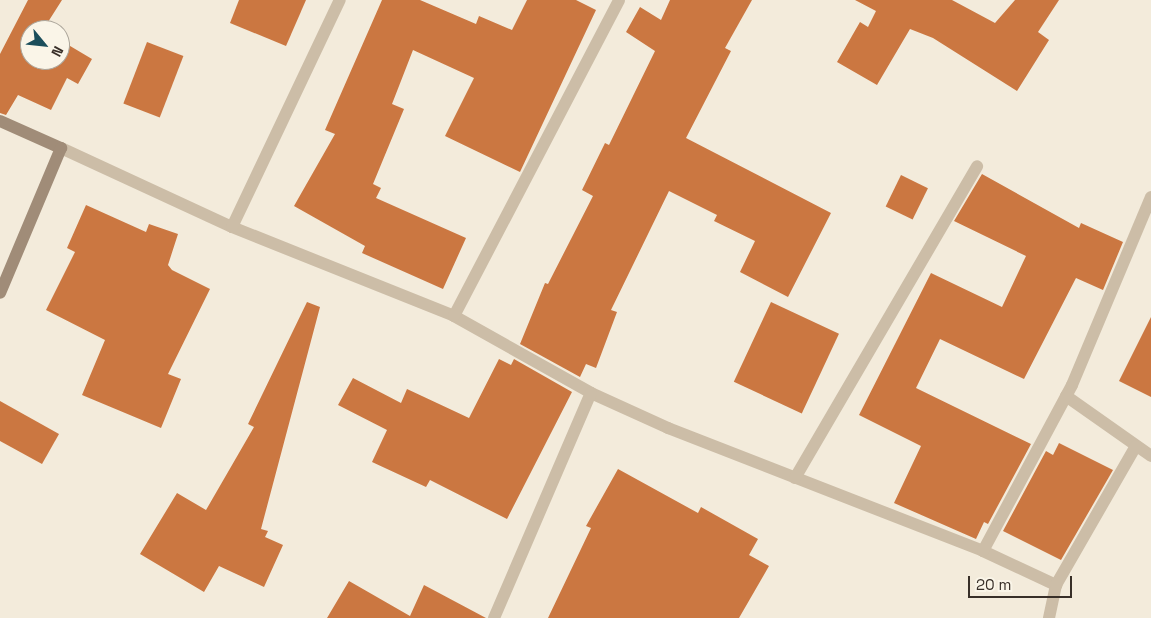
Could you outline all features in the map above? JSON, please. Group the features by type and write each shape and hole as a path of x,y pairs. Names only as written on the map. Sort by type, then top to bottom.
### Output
{"street":[{"path":"232,228 340,0"},
{"path":"454,316 619,0"},
{"path":"0,121 232,228 454,316 591,393 668,428 984,551 1056,585"},
{"path":"0,293 60,148"},
{"path":"795,478 977,166"},
{"path":"984,551 1066,396 1151,197"},
{"path":"494,618 591,393"},
{"path":"1066,396 1151,456"},
{"path":"1049,618 1056,585 1136,446"}],"building":[{"path":"28,0 62,0 49,20 20,20 20,70 70,70 70,46 92,59 78,84 67,78 51,110 18,95 6,115 0,113 0,54"},
{"path":"239,0 306,0 286,46 230,23"},
{"path":"382,0 420,0 476,24 479,16 512,30 527,0 576,0 596,10 520,172 445,136 474,78 413,50 392,104 404,109 373,184 381,188 376,198 466,238 443,289 362,253 365,246 294,206 335,134 325,130"},
{"path":"670,0 752,0 725,48 731,51 686,138 831,213 788,297 740,272 755,241 714,221 717,215 669,191 611,310 617,312 596,368 586,364 580,377 520,344 545,283 548,284 593,196 582,190 605,143 609,145 655,51 626,32 640,7 661,20"},
{"path":"855,0 952,0 995,23 1015,0 1059,0 1038,32 1049,40 1017,91 933,38 910,29 877,85 837,62 860,22 868,27 876,11"},
{"path":"147,42 183,56 160,118 123,104"},
{"path":"982,174 1079,228 1081,223 1123,242 1103,290 1076,278 1024,379 940,339 916,388 1031,444 988,524 984,522 976,539 894,503 921,446 859,415 931,273 1002,307 1026,256 954,221"},
{"path":"901,175 928,188 913,220 886,206"},
{"path":"86,205 146,232 149,224 178,234 168,265 172,270 210,289 168,374 181,379 161,428 82,395 105,340 46,310 75,252 67,248"},
{"path":"307,302 320,307 261,529 268,531 265,537 283,545 264,587 219,566 204,592 140,554 177,493 206,510 254,427 248,424"},
{"path":"771,302 839,334 802,413 734,382"},
{"path":"1151,317 1151,397 1119,381"},
{"path":"499,359 511,365 514,359 572,392 507,519 430,480 426,487 372,462 387,430 338,405 353,378 401,403 407,389 469,418"},
{"path":"0,401 59,434 42,464 0,441"},
{"path":"1059,443 1113,470 1061,560 1003,531 1046,451 1053,455"},
{"path":"618,469 698,513 701,507 758,539 749,555 769,566 739,618 548,618 591,528 586,526"},
{"path":"349,581 410,616 424,585 486,618 327,618"}]}
